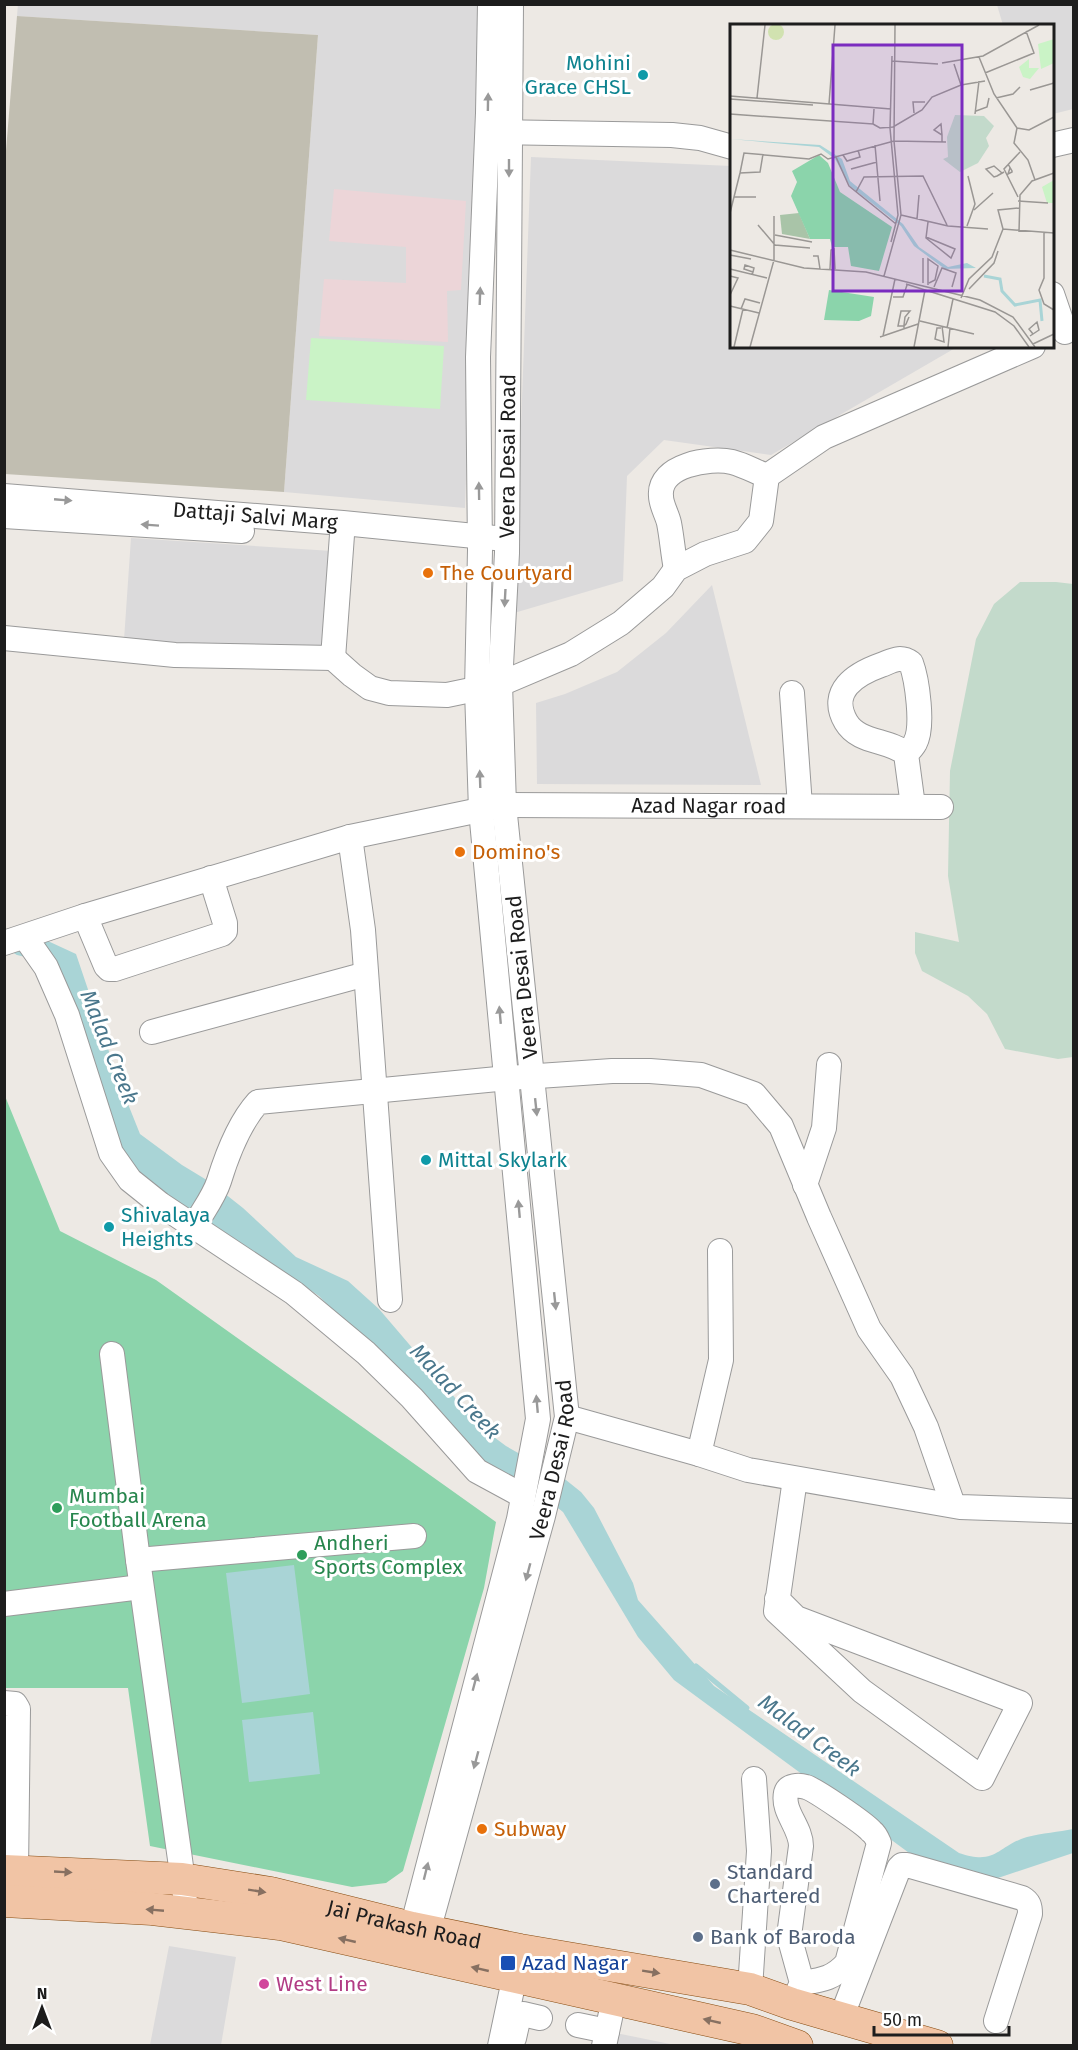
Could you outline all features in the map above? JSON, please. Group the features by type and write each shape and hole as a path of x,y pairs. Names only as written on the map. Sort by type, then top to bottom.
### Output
{"main road":[{"name":"Jai Prakash Road","path":"10,1871 182,1879 271,1893 420,1929 614,1999 777,2042"},
{"name":"Jai Prakash Road","path":"4,1901 67,1903 187,1913 280,1924 518,1964 797,1993 841,2018 938,2046"}],"street":[{"path":"420,1929 519,1519 538,1419 506,1079 493,807 477,690 480,543 478,357 498,132 490,4"},
{"name":"Veera Desai Road","path":"420,1929 543,1516 567,1418 533,1077 493,807 507,546 510,360 498,132 511,4"},
{"path":"498,132 672,135 700,138 730,146"},
{"path":"1054,145 1074,140"},
{"path":"1054,298 1064,333"},
{"path":"4,638 176,655 333,658 370,688 389,693 447,695 500,684 571,654 621,622 663,587 676,569 705,554 745,541 761,521 767,476 824,437 1028,348"},
{"path":"676,569 661,496 666,479 673,472 691,464 712,460 732,462 767,476"},
{"name":"Dattaji Salvi Marg","path":"4,496 507,546"},
{"name":"Dattaji Salvi Marg","path":"4,516 210,530 480,543"},
{"path":"333,658 342,536"},
{"path":"792,693 800,806"},
{"path":"906,754 913,806"},
{"name":"Azad Nagar road","path":"15,940 85,916 350,837 493,807 941,807"},
{"path":"350,837 363,930 390,1300"},
{"path":"85,916 106,966 109,969 116,969 222,934 225,931 225,923 211,878"},
{"path":"15,940 46,967 67,1015 111,1153 130,1180 192,1219 294,1293 366,1353 412,1398 477,1471 524,1491"},
{"path":"152,1032 366,974"},
{"path":"805,1185 824,1128 829,1065"},
{"path":"192,1219 217,1177 250,1111 258,1102 612,1071 701,1075 753,1094 781,1126 869,1329 902,1376 927,1427 953,1505"},
{"path":"699,1454 721,1360 720,1251"},
{"path":"112,1354 141,1587 187,1913"},
{"path":"567,1418 699,1454 748,1470 795,1479 960,1507 1074,1511"},
{"path":"777,1599 796,1618 1020,1703 982,1778 862,1691 776,1611 777,1599 795,1479"},
{"path":"138,1560 414,1536"},
{"path":"4,1604 141,1587"},
{"path":"4,1702 15,1704 18,1709 10,1871"},
{"path":"750,1989 759,1851 754,1779"},
{"path":"794,1786 808,1787 872,1831 879,1842 847,1963 835,1975 797,1993 789,1936 801,1838 790,1817 786,1800 788,1788 794,1786"},
{"path":"841,2018 899,1868 907,1865 1022,1898 1030,1906 1030,1914 996,2021"},
{"path":"507,2041 518,1964"},
{"path":"578,2025 605,2038 614,1999"},
{"path":"507,2041 519,2016 522,2014 540,2018"}],"shaded area":[{"path":"18,4 482,5 465,508 284,492 318,35 17,16"},
{"path":"997,5 1073,5 1073,109 1054,114 1054,24 1003,24"},
{"path":"17,16 318,35 284,492 5,474 4,175"},
{"path":"531,157 730,166 730,348 955,348 771,455 664,440 627,476 623,581 514,613"},
{"path":"334,189 466,201 461,290 447,291 448,342 319,336 324,279 406,283 406,247 329,241"},
{"path":"131,538 332,551 326,653 124,640"},
{"path":"712,585 761,785 537,784 536,703 565,694 617,672 666,633"},
{"path":"169,1946 236,1957 221,2045 150,2045"},
{"path":"611,2032 675,2045 608,2046"}],"green space":[{"path":"311,338 444,346 440,409 306,400"},
{"path":"1020,582 1073,584 1073,1057 1058,1059 1005,1049 987,1014 968,996 922,971 915,953 915,932 959,942 948,876 950,771 976,639 994,604"},
{"name":"Andheri Sports Complex","path":"5,1096 60,1231 156,1280 496,1522 484,1588 403,1871 386,1883 352,1887 150,1846 128,1688 5,1688"}],"water":[{"path":"37,936 76,954 120,1084 140,1134 182,1165 210,1182 243,1208 296,1257 348,1281 379,1309 479,1426 506,1446 566,1480 581,1492 594,1508 633,1583 638,1600 714,1686 959,1853 989,1856 1027,1837 1073,1829 1073,1853 992,1880 935,1872 674,1680 638,1637 563,1512 540,1494 518,1482 484,1470 319,1296 139,1175 119,1154 51,963 17,955 5,948"},
{"path":"294,1565 310,1694 242,1703 226,1573"},
{"path":"313,1712 320,1774 249,1782 242,1720"}],"waterway":[{"name":"Malad Creek","path":"696,1666 747,1708"}],"place":[{"name":"Mohini Grace CHSL","path":"643,75"},
{"name":"The Courtyard","path":"428,573"},
{"name":"Domino's","path":"460,852"},
{"name":"Mittal Skylark","path":"426,1160"},
{"name":"Shivalaya Heights","path":"109,1227"},
{"name":"Mumbai Football Arena","path":"57,1508"},
{"name":"Andheri Sports Complex","path":"302,1555"},
{"name":"Subway","path":"482,1829"},
{"name":"Standard Chartered","path":"715,1884"},
{"name":"Bank of Baroda","path":"698,1937"},
{"name":"Azad Nagar","path":"508,1963"},
{"name":"West Line","path":"264,1984"}]}
